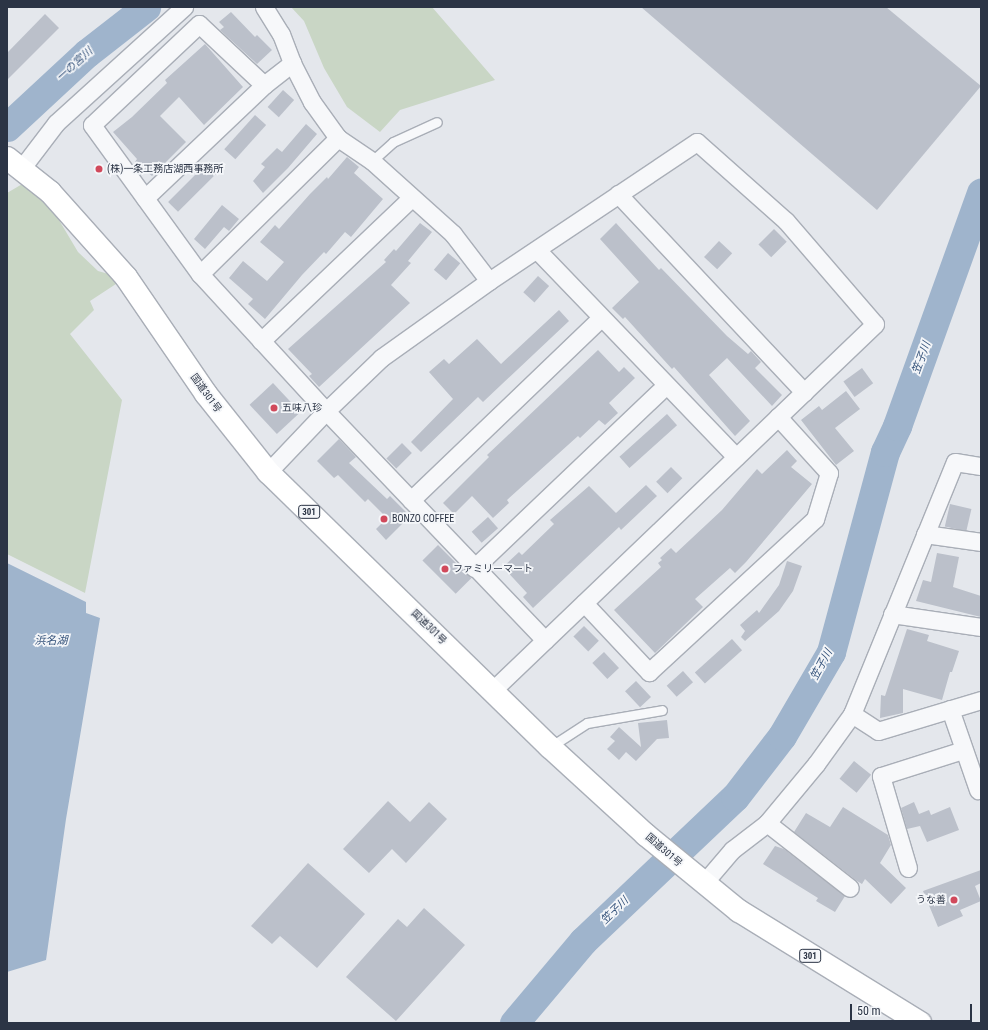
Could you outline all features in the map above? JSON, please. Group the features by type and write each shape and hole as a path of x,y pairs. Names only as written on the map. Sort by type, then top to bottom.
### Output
{"highway":[{"name":"国道301号","path":"12,162 70,213 126,277 206,394 268,472 550,747 646,835 698,880 739,911 920,1023"}],"street":[{"path":"12,162 34,151 56,123 184,7"},
{"path":"264,7 281,34 292,63 312,102 338,138 372,161 411,198 453,234 489,281"},
{"path":"264,85 199,24 92,125 200,274 326,411 474,568 545,640"},
{"path":"145,198 264,85 292,63"},
{"path":"200,274 338,138"},
{"path":"268,472 326,411 381,358 489,281 697,142 786,221 875,324 493,690"},
{"path":"618,194 804,392"},
{"path":"261,341 411,198"},
{"path":"537,250 736,457"},
{"path":"411,500 601,318"},
{"path":"474,568 666,385"},
{"path":"584,603 648,672 814,519 829,473 778,417"},
{"path":"698,880 732,850 767,823 816,764 852,714 955,462 981,466"},
{"path":"926,534 981,542"},
{"path":"892,614 981,627"},
{"path":"852,714 878,732 981,700"},
{"path":"950,709 978,790"},
{"path":"908,868 881,776 963,750"},
{"path":"767,823 850,888"}],"lane":[{"path":"372,161 393,142 437,122"},
{"path":"550,747 587,723 662,710"}],"green space":[{"path":"291,7 432,7 495,80 400,110 380,132 347,107 324,68 304,21"},
{"path":"24,183 56,215 78,252 98,271 112,275 119,282 90,301 94,310 70,334 122,400 85,593 7,554 7,193"}],"water":[{"name":"浜名湖","path":"7,563 86,602 86,613 100,618 66,819 46,960 7,972"}],"building":[{"path":"641,7 886,7 981,86 877,210"},
{"path":"231,12 255,37 257,35 272,50 257,64 220,30 224,27 219,22"},
{"path":"45,14 59,28 7,80 7,53"},
{"path":"205,44 243,87 204,125 179,97 160,116 186,142 152,176 135,162 137,159 113,132 132,117 167,83 165,80"},
{"path":"283,90 294,100 279,117 268,107"},
{"path":"255,115 266,125 235,159 224,149"},
{"path":"306,124 317,134 288,168 263,193 253,181 265,167 261,164 277,148 282,152"},
{"path":"347,157 359,167 354,173 383,199 351,237 345,232 326,254 324,252 302,275 265,319 248,304 253,299 229,278 243,261 267,281 284,262 260,242 275,225 279,229 310,194 327,177 328,179"},
{"path":"207,163 217,173 178,212 168,202"},
{"path":"222,205 239,219 229,231 224,227 205,249 194,239"},
{"path":"420,223 432,232 408,261 411,263 391,285 410,303 319,387 309,376 312,374 288,349 386,262 384,260 394,249 396,251"},
{"path":"616,223 659,270 661,268 727,336 748,354 751,351 761,362 755,368 782,395 772,406 727,358 709,375 750,421 735,436 674,367 672,369 625,317 623,319 612,308 639,282 600,239"},
{"path":"774,229 787,242 771,257 758,245"},
{"path":"719,241 732,253 717,269 704,257"},
{"path":"448,253 460,263 446,280 434,270"},
{"path":"538,276 549,286 534,302 523,292"},
{"path":"559,310 569,321 483,402 478,397 421,452 411,442 453,399 429,372 444,359 449,364 477,339 501,364"},
{"path":"598,350 619,372 624,367 635,378 609,403 618,413 605,425 599,420 580,438 578,436 507,500 509,503 493,518 472,496 454,514 443,503 489,457 487,455"},
{"path":"862,368 873,383 855,397 843,382"},
{"path":"273,383 300,412 277,434 250,405"},
{"path":"846,391 860,409 835,428 854,451 836,465 801,420 819,406 822,410"},
{"path":"667,414 677,425 629,468 619,457"},
{"path":"339,439 356,457 349,463 387,499 390,496 410,516 386,540 376,529 387,518 368,499 365,502 338,475 334,478 317,461"},
{"path":"402,443 412,453 396,468 386,459"},
{"path":"787,450 797,461 791,467 812,484 735,573 730,568 695,599 703,607 655,653 614,610 661,567 658,563 662,560 660,558 671,548 676,553 722,510 757,469 762,474"},
{"path":"671,467 682,478 667,493 656,482"},
{"path":"646,485 657,496 621,530 619,527 533,608 523,597 527,593 503,567 519,552 522,555 554,524 550,520 589,486 616,513"},
{"path":"950,504 971,509 966,531 945,526"},
{"path":"488,517 498,528 482,543 472,532"},
{"path":"438,545 471,578 456,594 422,561"},
{"path":"937,553 959,557 953,587 981,596 981,617 916,601 923,580 931,582"},
{"path":"787,561 802,566 793,591 779,611 745,641 741,637 745,631 740,625 757,610 759,613 779,585"},
{"path":"584,626 599,641 588,651 573,637"},
{"path":"907,629 929,635 927,641 959,651 952,672 950,672 942,700 903,689 903,713 880,718 881,695 885,696"},
{"path":"732,639 742,650 705,684 695,672"},
{"path":"604,652 619,668 607,679 592,663"},
{"path":"683,671 693,682 677,697 667,686"},
{"path":"636,681 651,697 640,707 625,691"},
{"path":"667,720 669,738 657,739 636,761 626,752 619,760 607,749 615,741 610,737 619,727 641,747 638,723"},
{"path":"854,761 871,775 857,793 840,779"},
{"path":"388,801 410,822 429,802 447,819 406,863 392,849 369,873 343,849"},
{"path":"914,802 919,814 929,810 931,815 950,807 959,830 927,842 920,826 907,829 901,808"},
{"path":"843,807 888,835 891,845 880,863 906,888 891,904 865,879 862,884 857,881 794,832 806,813 830,827"},
{"path":"775,846 784,849 845,896 835,912 816,901 818,898 763,864"},
{"path":"308,863 365,914 317,968 280,936 272,944 251,926"},
{"name":"うな善","path":"981,870 981,883 975,886 981,901 960,910 963,916 938,927 923,891"},
{"path":"424,908 465,945 396,1021 346,977 398,919 407,927"}],"waterway":[{"name":"一の宮川","path":"7,127 87,53 146,7"},
{"name":"笠子川","path":"514,1023 583,941 735,797 782,736 831,652 885,452 897,426 981,193"}],"place":[{"name":"(株)一条工務店湖西事務所","path":"99,169"},
{"name":"五味八珍","path":"274,408"},
{"name":"BONZO COFFEE","path":"384,519"},
{"name":"ファミリーマート","path":"445,569"},
{"name":"うな善","path":"954,900"}]}
